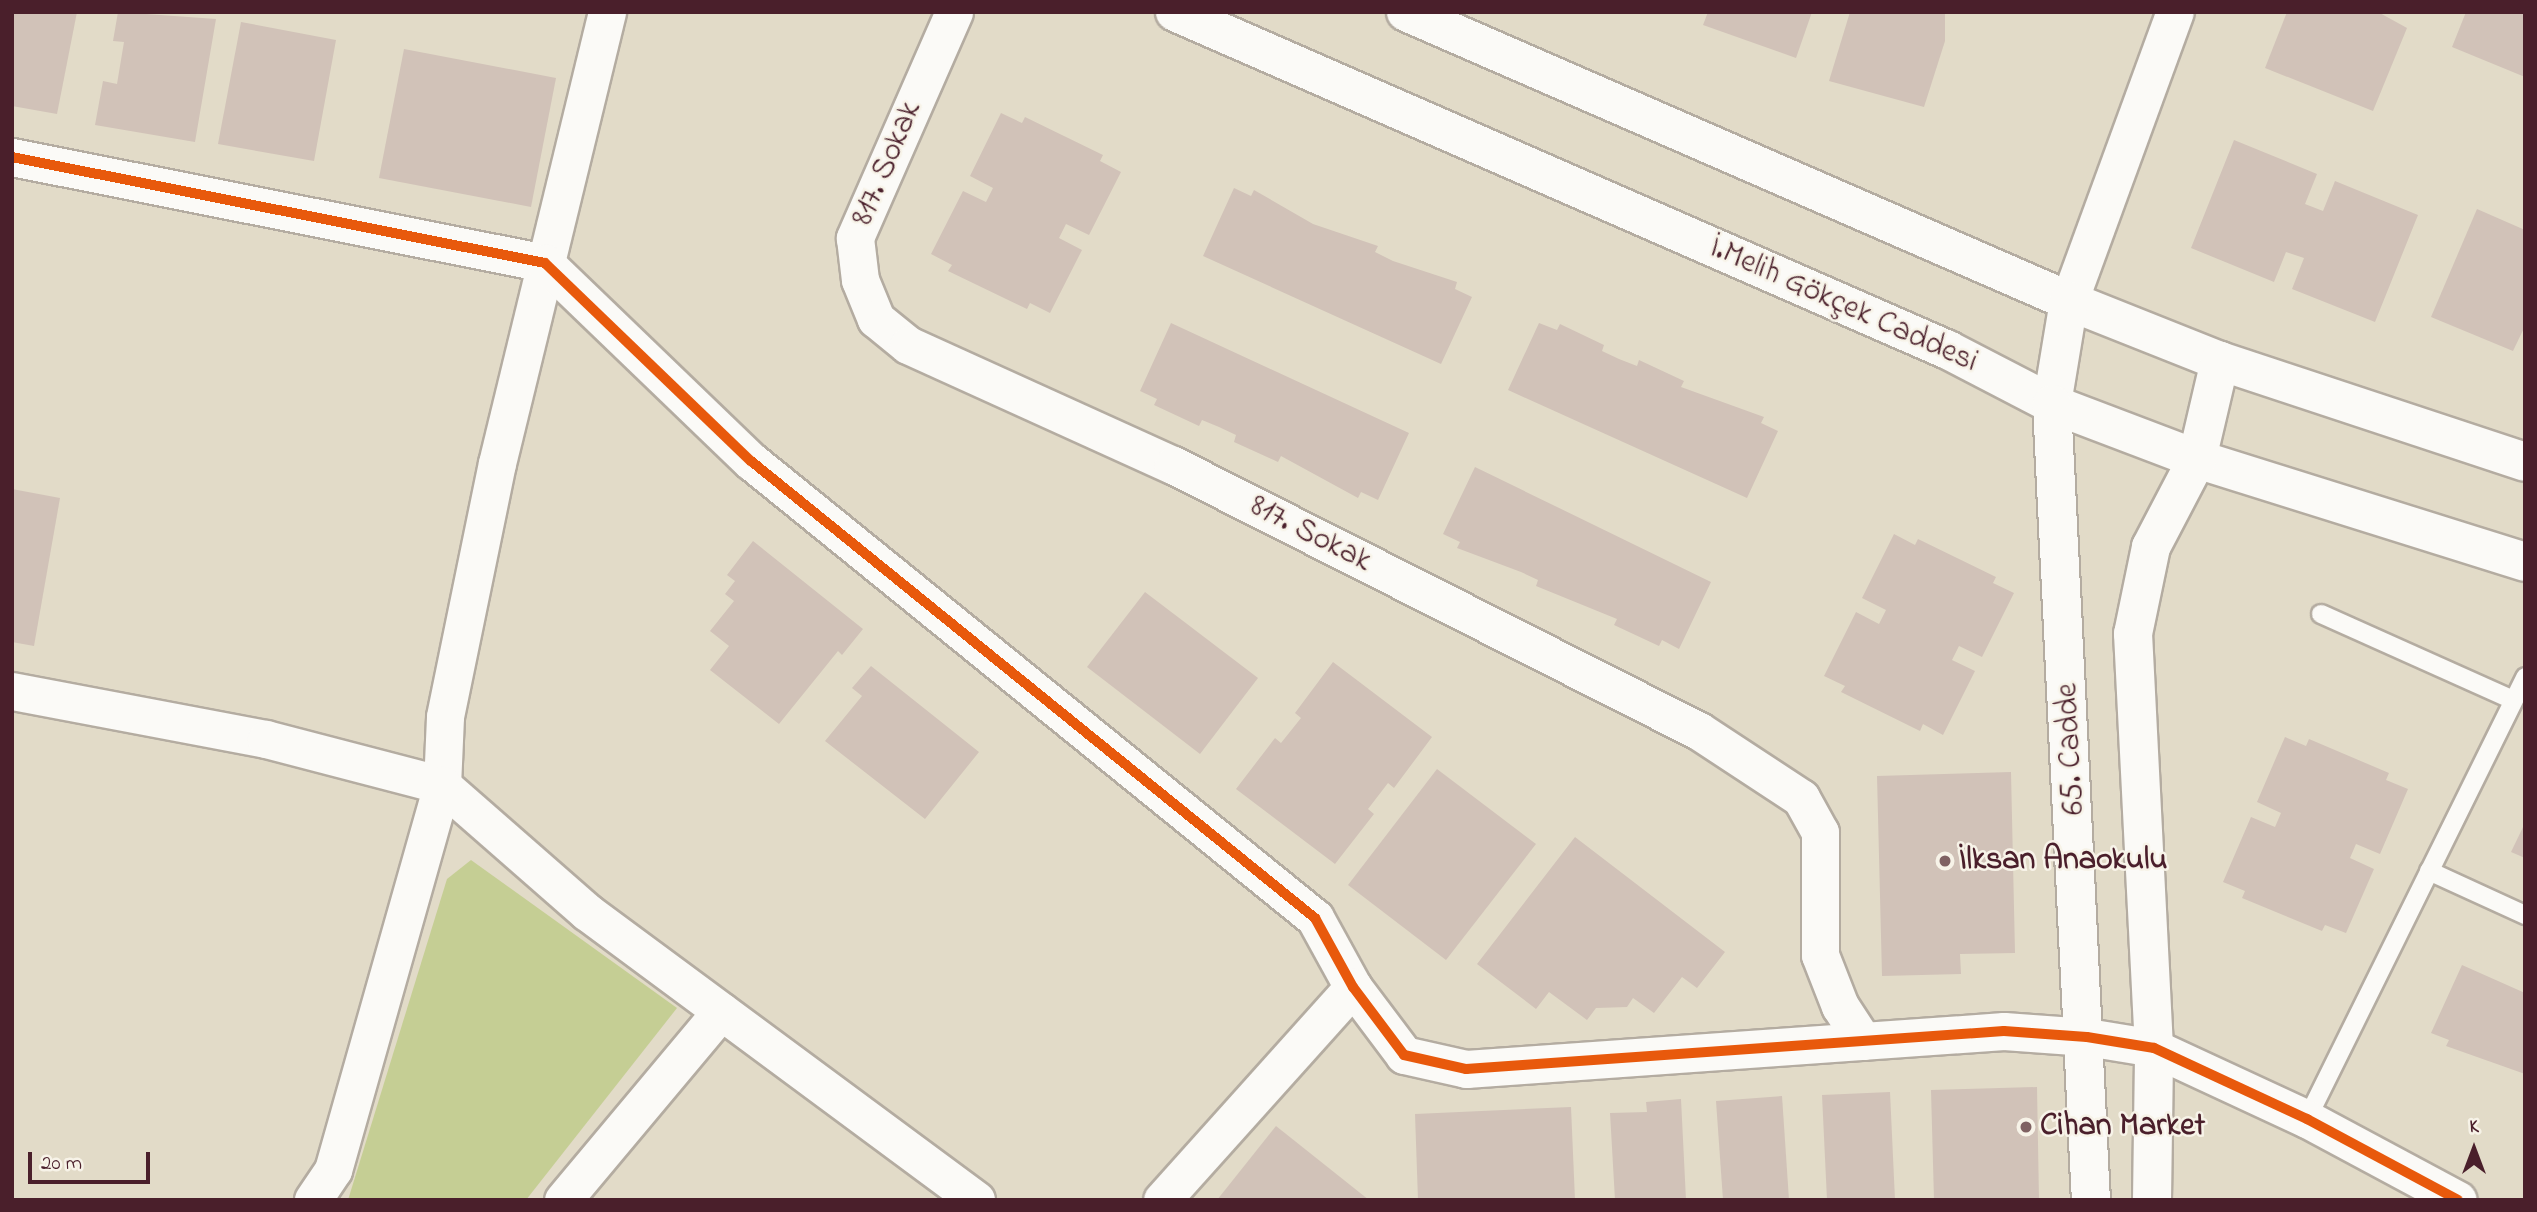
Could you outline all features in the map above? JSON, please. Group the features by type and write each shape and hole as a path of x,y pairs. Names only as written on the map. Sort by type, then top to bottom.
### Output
{"main road":[{"name":"İ.Melih Gökçek Caddesi","path":"1175,12 1948,350 2052,404 2197,459 2525,562"},
{"path":"1406,12 2069,301 2220,361 2525,462"},
{"name":"65. Cadde","path":"2069,301 2052,404 2087,1037 2091,1200"},
{"path":"2152,1200 2154,1048 2133,634 2151,547 2197,459 2220,361"}],"street":[{"path":"313,1200 333,1170 442,785 448,704 545,262 607,12"},
{"name":"817. Sokak","path":"954,12 855,238 860,280 876,318 908,345 1173,466 1699,731 1801,797 1820,832 1820,955 1840,1006 1863,1041"},
{"path":"2069,301 2175,12"},
{"path":"12,157 545,262 751,461 1314,918 1353,987 1404,1055 1466,1069 2004,1031 2087,1037 2154,1048 2307,1119 2458,1200"},
{"path":"12,691 266,739 442,785 587,912 976,1200"},
{"path":"1162,1200 1353,987"},
{"path":"563,1200 722,1011"}],"lane":[{"path":"2321,614 2513,701"},
{"path":"2307,1119 2525,677"},
{"path":"2429,871 2525,915"}],"green space":[{"path":"471,860 677,1008 526,1200 348,1200 447,879"}],"building":[{"path":"12,12 77,12 57,114 12,106"},
{"path":"118,12 216,19 195,142 95,125 103,81 117,84 124,42 113,41"},
{"path":"1708,12 1812,12 1796,58 1703,25"},
{"path":"1850,12 1945,12 1945,41 1924,107 1829,81"},
{"path":"2287,12 2378,12 2407,28 2373,111 2265,68"},
{"path":"2466,12 2525,12 2525,77 2452,47"},
{"path":"241,22 336,40 314,161 218,144"},
{"path":"404,49 556,78 531,207 379,178"},
{"path":"1001,113 1022,123 1025,117 1103,155 1100,161 1121,172 1089,235 1066,224 1059,238 1082,250 1050,313 1030,303 1027,309 948,271 952,265 931,254 963,191 986,202 993,188 970,176"},
{"path":"2234,140 2317,174 2305,204 2323,211 2335,181 2418,215 2375,322 2292,289 2304,258 2286,252 2274,282 2191,248"},
{"path":"1234,188 1251,196 1254,190 1313,224 1378,246 1375,252 1393,261 1457,282 1455,289 1472,297 1441,364 1203,256"},
{"path":"2477,209 2525,230 2525,326 2513,351 2431,317"},
{"path":"1171,323 1409,433 1378,500 1361,492 1358,498 1281,456 1278,462 1234,442 1236,435 1219,427 1202,420 1199,426 1154,405 1157,399 1140,391"},
{"path":"1539,323 1557,330 1560,324 1604,345 1602,351 1619,359 1637,366 1639,360 1684,381 1681,387 1764,417 1761,423 1778,431 1747,498 1508,390"},
{"path":"1475,467 1711,582 1679,649 1662,640 1659,646 1614,625 1617,619 1536,586 1538,580 1457,548 1460,542 1443,534"},
{"path":"12,489 60,498 34,646 12,642"},
{"path":"1894,534 1915,545 1918,539 1996,577 1993,583 2014,593 1982,657 1959,646 1952,660 1975,671 1943,735 1923,724 1920,731 1841,692 1845,686 1824,676 1856,612 1879,624 1886,610 1862,598"},
{"path":"753,541 863,629 842,655 838,651 779,724 710,670 729,646 710,631 734,601 725,594 735,581 727,575"},
{"path":"1145,592 1258,678 1200,754 1087,667"},
{"path":"1333,662 1432,737 1394,788 1388,783 1368,809 1374,814 1335,864 1236,789 1275,738 1281,743 1301,718 1295,713"},
{"path":"871,666 979,752 925,819 825,741 862,696 852,688"},
{"path":"2285,737 2306,746 2309,739 2389,773 2386,780 2408,789 2380,854 2356,844 2350,858 2374,869 2346,933 2325,925 2322,931 2242,898 2245,891 2223,882 2251,817 2275,827 2281,813 2257,802"},
{"path":"1437,769 1536,844 1446,960 1348,885"},
{"path":"2011,772 2015,953 1960,954 1961,974 1882,976 1877,776"},
{"path":"2525,823 2525,858 2511,852"},
{"path":"1575,837 1725,952 1697,988 1682,977 1654,1013 1633,998 1627,1007 1596,1008 1587,1020 1549,992 1536,1009 1477,964"},
{"path":"2462,965 2525,993 2525,1074 2446,1046 2449,1040 2431,1033"},
{"path":"2037,1087 2039,1200 1934,1200 1931,1090"},
{"path":"1890,1092 1895,1200 1827,1200 1822,1095"},
{"path":"1782,1096 1789,1200 1723,1200 1716,1101"},
{"path":"1681,1099 1686,1200 1615,1200 1610,1113 1647,1112 1646,1102"},
{"path":"1571,1107 1575,1200 1418,1200 1415,1114"},
{"path":"1276,1126 1369,1200 1217,1200"}],"cycle path":[{"path":"12,157 545,263 751,461 1315,918 1353,987 1404,1055 1466,1069 2004,1031 2087,1037 2154,1048 2307,1119 2458,1200"}],"place":[{"name":"İlksan Anaokulu","path":"1945,861"},
{"name":"Cihan Market","path":"2026,1127"}]}
